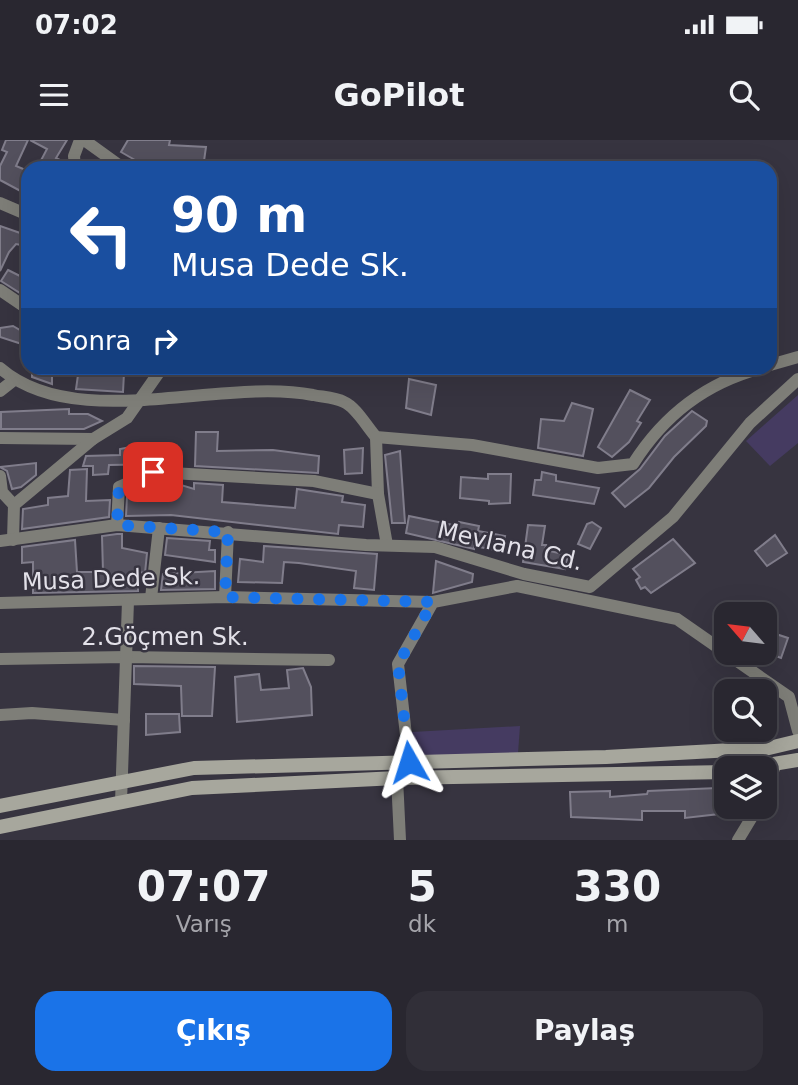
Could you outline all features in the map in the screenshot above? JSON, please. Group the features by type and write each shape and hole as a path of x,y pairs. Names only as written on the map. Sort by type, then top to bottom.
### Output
{"main road":[{"path":"0,806 194,768 741,750 769,748 798,741"},
{"path":"777,764 798,760"},
{"path":"0,827 192,788 397,778 714,772"}],"street":[{"path":"74,161 82,140 113,161"},
{"path":"0,202 21,212"},
{"path":"0,290 21,304"},
{"path":"777,363 798,357"},
{"path":"0,368 14,380 41,393 138,402 285,390 345,402 376,437 378,494 387,545"},
{"path":"6,541 14,505 93,439 127,418 157,375"},
{"path":"376,437 472,445 598,468 633,464 653,433 689,400 746,375"},
{"name":"Mevlana Cd.","path":"6,541 117,525 435,547 521,580 590,587 673,517 750,424 798,379"},
{"path":"0,391 14,380"},
{"path":"0,438 93,439"},
{"path":"117,525 119,487 153,472 314,481 378,494"},
{"path":"0,475 2,492 14,505"},
{"path":"151,598 159,528"},
{"path":"225,597 228,532"},
{"path":"521,580 677,620 789,697 798,731"},
{"name":"Musa Dede Sk.","path":"0,603 225,597 433,602 521,580"},
{"path":"121,802 128,601"},
{"path":"409,762 398,664 433,602"},
{"name":"2.Göçmen Sk.","path":"0,659 126,657 329,660"},
{"path":"0,715 32,713 124,720"},
{"path":"397,778 398,840"},
{"path":"738,840 751,819"}],"shaded area":[{"path":"798,395 798,443 770,466 746,441"},
{"path":"520,726 518,753 414,757 412,732"}],"building":[{"path":"6,140 28,140 16,166 21,168 21,191 0,180 0,166 7,152 2,150"},
{"path":"30,140 67,140 56,158 62,161 41,161 47,149"},
{"path":"128,140 170,140 169,145 206,147 204,161 137,161 121,152"},
{"path":"0,226 21,233 21,245 16,244 9,252 0,271"},
{"path":"8,270 21,276 21,291 20,293 1,281"},
{"path":"13,326 20,330 21,328 21,344 0,337 0,328"},
{"path":"52,375 52,384 32,377"},
{"path":"78,375 124,375 123,392 76,389"},
{"path":"409,379 436,385 431,415 406,408"},
{"path":"630,390 650,400 637,421 641,423 629,442 612,457 598,447"},
{"path":"572,403 593,409 583,456 538,448 541,419 564,421"},
{"path":"69,409 69,414 88,414 102,421 84,429 1,429 1,412"},
{"path":"692,411 707,421 706,426 674,457 649,488 625,507 612,493 640,469 665,436"},
{"path":"196,432 218,432 217,451 273,450 319,456 318,473 195,466"},
{"path":"146,444 169,444 169,464 109,465 108,474 93,475 93,466 83,466 86,456 120,455 120,449"},
{"path":"363,448 362,473 345,474 344,450"},
{"path":"400,451 405,523 392,523 385,455"},
{"path":"36,463 36,475 21,487 12,489 7,471 0,467"},
{"path":"87,469 86,501 110,500 109,517 22,529 23,509 48,505 48,498 68,496 70,470"},
{"path":"542,472 556,475 556,481 599,488 594,504 533,495 535,480 541,480"},
{"path":"488,474 511,474 510,503 489,504 489,501 460,498 461,477 488,479"},
{"path":"194,483 223,485 222,502 295,508 297,489 343,496 342,502 365,505 363,527 339,525 338,534 171,515 126,516 127,497 180,491 181,485 194,489"},
{"path":"409,516 458,526 459,522 479,526 478,531 505,536 501,551 474,546 474,549 406,533"},
{"path":"592,522 601,528 590,549 578,544 587,524"},
{"path":"528,525 545,526 542,545 546,545 545,550 568,555 565,569 523,562"},
{"path":"122,534 122,548 147,553 145,573 138,572 138,591 33,593 33,562 22,563 22,547 75,540 77,572 103,572 102,536"},
{"path":"775,535 787,553 767,566 755,551"},
{"path":"167,538 210,541 209,550 215,550 215,562 165,555"},
{"path":"673,539 695,563 651,593 645,587 641,589 636,580 640,577 633,569"},
{"path":"264,546 377,554 374,590 354,588 356,571 284,562 282,583 238,582 240,559 263,562"},
{"path":"436,561 473,574 472,582 433,593"},
{"path":"215,571 215,589 161,590 163,574"},
{"path":"777,634 788,638 781,658 777,656"},
{"path":"134,666 215,667 212,716 182,716 181,686 134,684"},
{"path":"303,668 311,687 312,715 237,722 235,677 259,674 261,690 289,688 287,670"},
{"path":"146,714 179,714 180,732 146,735"},
{"path":"714,788 714,815 685,818 685,811 642,811 642,820 571,817 570,792 610,791 610,797 647,794 648,791"}],"route":[{"path":"153,472 119,487 117,525 228,532 225,597 433,602 398,664 409,762"}]}
